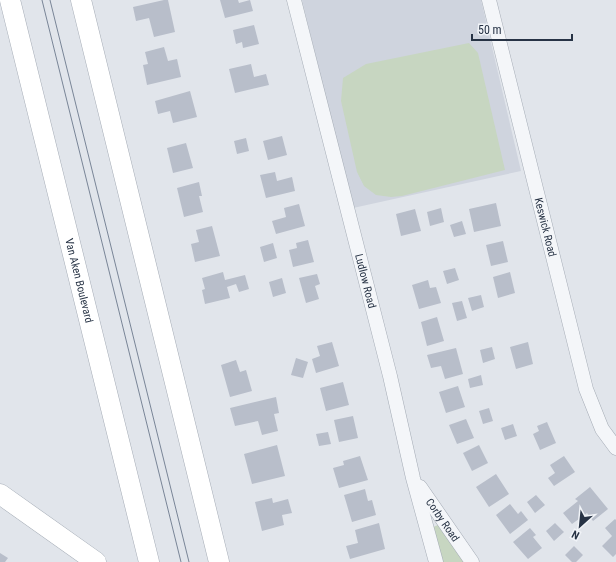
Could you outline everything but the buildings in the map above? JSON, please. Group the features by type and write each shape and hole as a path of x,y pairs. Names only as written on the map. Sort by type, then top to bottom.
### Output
{"main road":[{"name":"Van Aken Boulevard","path":"10,0 149,562"},
{"path":"81,0 220,562"},
{"path":"0,494 96,562"}],"street":[{"name":"Ludlow Road","path":"294,0 390,376 413,478 436,562"},
{"name":"Keswick Road","path":"489,0 586,389 602,429 616,448"},
{"name":"Corby Road","path":"413,478 472,562"}],"shaded area":[{"path":"302,0 481,0 521,171 353,208"}],"green space":[{"path":"469,43 478,53 505,170 402,196 391,197 376,195 364,186 357,172 341,101 343,78 366,64"},
{"path":"438,525 464,562 442,562 433,527"}],"tram line":[{"path":"42,0 181,562"},
{"path":"50,0 189,562"}]}
